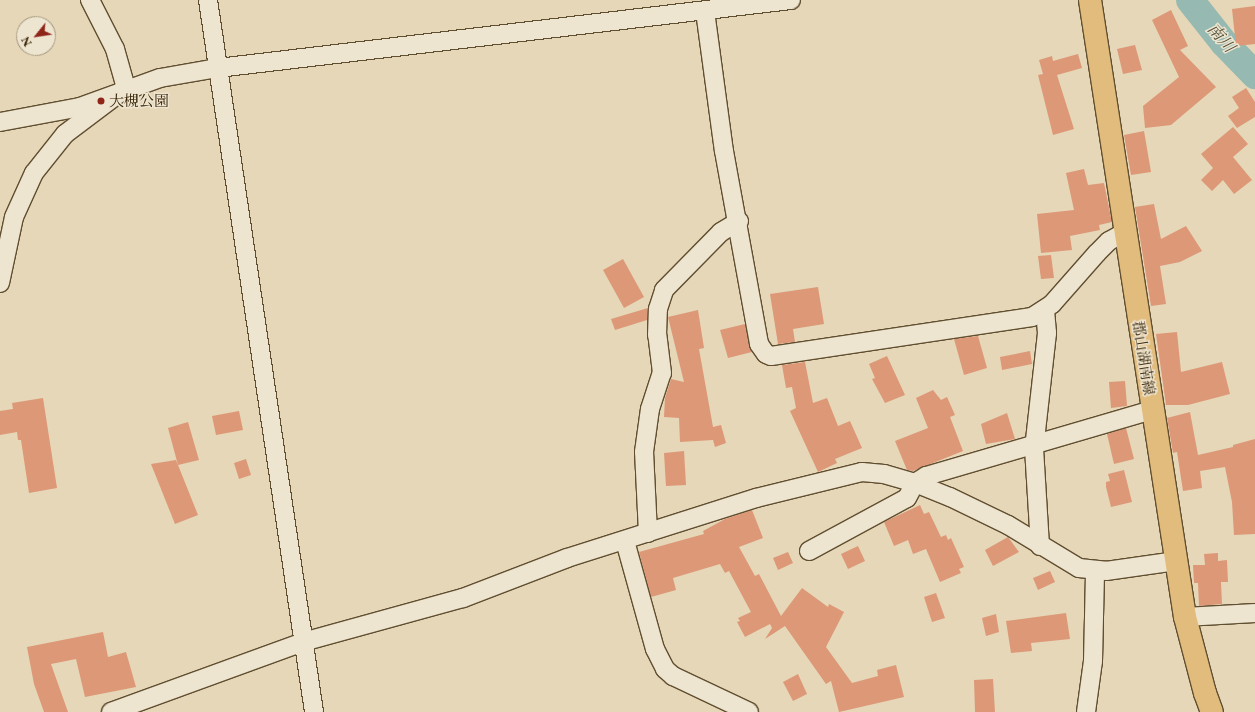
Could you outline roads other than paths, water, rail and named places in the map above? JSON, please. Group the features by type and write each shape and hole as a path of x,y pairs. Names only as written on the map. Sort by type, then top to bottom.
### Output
{"main road":[{"name":"郡山湖南線","path":"1090,0 1124,232 1185,617 1205,693 1212,712"}],"street":[{"path":"90,0 115,48 126,88"},
{"path":"208,0 314,712"},
{"path":"0,122 80,107 126,88 160,78 218,68 791,0"},
{"path":"705,11 724,151 738,221 759,344 766,354 771,356 1032,316 1045,309 1109,241 1124,232"},
{"path":"0,283 14,217 34,173 65,134 126,88"},
{"path":"648,533 644,452 650,409 662,373 657,330 658,310 664,290 721,232 738,221"},
{"path":"1040,546 1035,443 1047,333 1045,309"},
{"path":"809,551 907,498 915,483 926,476 1152,410"},
{"path":"111,712 303,642 463,598 567,558 625,541 756,498 855,474 876,473 915,483 1008,525 1064,562 1095,571 1176,561"},
{"path":"625,541 655,648 665,669 673,676 749,712"},
{"path":"1086,712 1093,661 1095,571"},
{"path":"1185,617 1255,613"}],"waterway":[{"name":"南川","path":"1190,0 1224,43 1255,75"}],"place":[{"name":"大槻公園","path":"101,101"}]}
